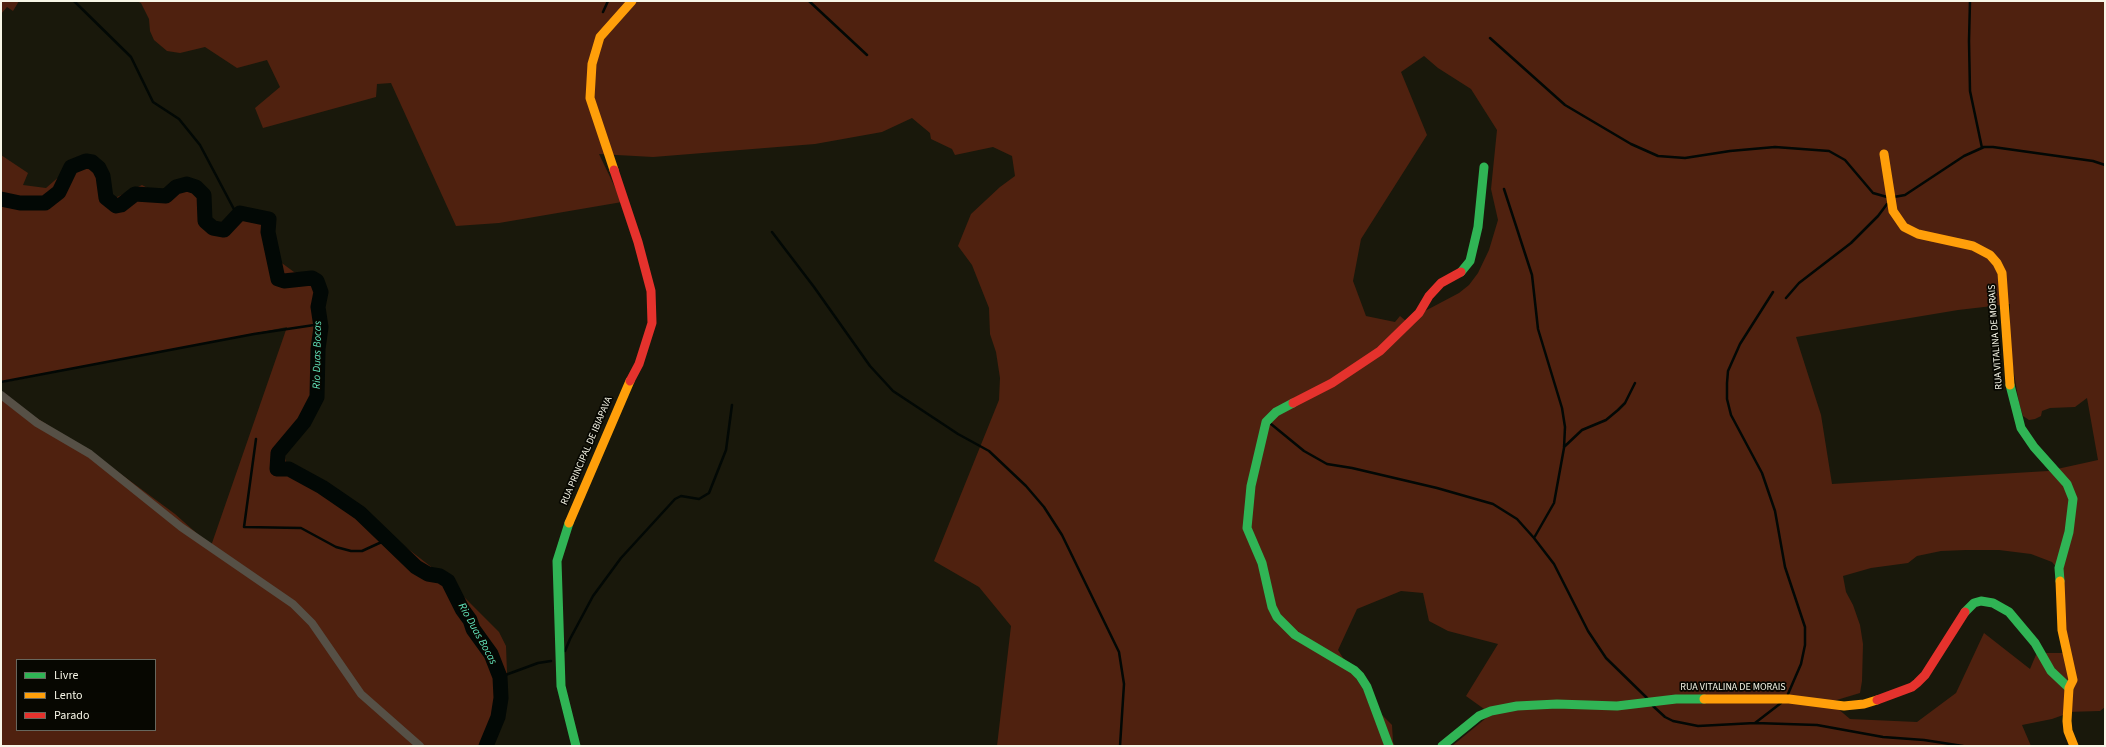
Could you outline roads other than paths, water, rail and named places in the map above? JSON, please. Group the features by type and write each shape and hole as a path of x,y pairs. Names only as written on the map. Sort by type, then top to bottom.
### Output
{"street":[{"name":"RUA PRINCIPAL DE IBIAPAVA","path":"576,746 560,686 558,561 571,518 621,398 639,364 652,323 651,291 615,172 590,98 592,64 600,37 632,1"},
{"name":"RUA VITALINA DE MORAIS","path":"1884,154 1893,211 1897,220 1904,227 1918,234 1973,246 1990,255 1997,263 2002,273 2010,389 2021,428 2034,447 2067,484 2073,499 2073,511 2069,532 2059,568 2062,630 2073,671 2073,680 2069,688 2067,721 2068,731 2074,746"},
{"path":"1389,746 1367,687 1360,676 1354,670 1295,635 1277,617 1272,607 1262,564 1247,528 1251,486 1266,422 1270,417 1276,412 1332,383 1380,351 1415,318 1441,283 1460,273 1470,262 1478,227 1484,167"},
{"path":"1,395 37,423 90,454 186,531 293,604 312,623 361,694 420,746"},
{"name":"RUA VITALINA DE MORAIS","path":"1442,746 1480,716 1491,711 1517,706 1557,704 1617,706 1676,699 1764,698 1789,699 1844,706 1864,704 1900,692 1917,683 1925,675 1964,613 1974,603 1981,601 1993,603 2013,616 2035,643 2051,671 2069,688"}],"waterway":[{"path":"74,1 131,57 153,102 179,119 200,145 237,215"},
{"path":"603,12 608,1"},
{"path":"809,1 867,55"},
{"path":"1970,1 1970,91 1982,148"},
{"path":"1490,38 1565,105 1631,144 1658,156 1685,158 1730,151 1775,147 1829,151 1845,160 1873,193 1887,197"},
{"path":"1894,197 1905,195 1964,156 1984,147 2093,161 2105,165"},
{"name":"Rio Duas Bocas","path":"1,199 20,203 45,203 59,192 71,167 86,161 92,162 99,168 103,176 106,198 116,206 121,205 135,194 166,196 176,187 187,184 196,187 204,195 205,221 213,228 224,230 240,213 269,219 268,232 278,279 284,281 312,278 317,281 321,292 318,307 321,327 318,349 317,397 304,422 278,453 277,469 289,469 322,487 360,513 416,567 428,574 440,576 448,581 462,609 470,620 473,629 491,654 500,677 501,698 498,717 486,746"},
{"path":"1504,189 1532,275 1538,329 1562,408 1565,427 1564,448 1554,503 1534,538"},
{"path":"1786,298 1799,283 1851,243 1878,216 1887,204"},
{"path":"772,232 814,287 870,366 893,391 958,434 989,451 1026,486 1044,507 1062,535 1119,652 1124,684 1120,746"},
{"path":"1773,292 1740,344 1728,371 1727,399 1731,415 1762,473 1775,511 1785,567 1805,627 1805,645 1801,664 1788,694"},
{"path":"1,382 254,334 321,324"},
{"path":"1564,447 1582,430 1606,420 1618,410 1625,403 1635,383"},
{"path":"565,651 593,596 621,558 675,499 681,496 699,499 709,493 726,450 732,405"},
{"path":"1271,424 1304,451 1327,464 1352,468 1437,488 1493,504 1517,519 1554,564 1588,631 1606,658 1647,698"},
{"path":"256,439 244,527 301,528 336,547 351,551 362,551 386,540"},
{"path":"500,677 538,663 551,661"},
{"path":"1755,723 1781,703"},
{"path":"1653,706 1665,717 1673,721 1698,726 1755,723 1817,725 1883,737 1924,740 1963,746"}]}
